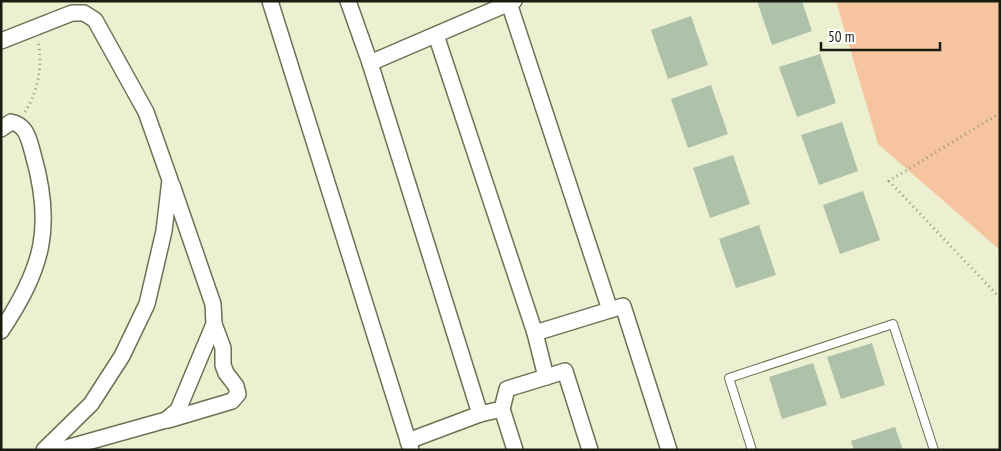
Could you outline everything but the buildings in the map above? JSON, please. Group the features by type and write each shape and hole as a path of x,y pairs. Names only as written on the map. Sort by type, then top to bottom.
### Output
{"street":[{"path":"270,1 409,445 480,414 502,409"},
{"path":"348,1 370,63 480,414"},
{"path":"370,63 512,2 610,310"},
{"path":"1,41 72,13 84,13 95,20 146,112 213,304 214,324 223,348 223,364 226,373 236,386 238,394 232,401 59,450"},
{"path":"436,35 535,333 546,377"},
{"path":"1,129 11,122 19,124 27,133 42,184 44,226 37,265 19,304 1,331"},
{"path":"44,450 90,404 122,356 146,304 164,231 170,180"},
{"path":"535,333 623,306 668,450"},
{"path":"166,420 178,410 214,324"},
{"path":"515,450 502,409 507,389 565,370 590,450"}],"lane":[{"path":"752,450 729,378 893,324 934,450"}],"path":[{"path":"19,124 35,96 39,74 40,50 35,28"},
{"path":"1000,113 889,181 1000,298"}],"shaded area":[{"path":"836,1 1000,1 1000,250 878,144"}]}
